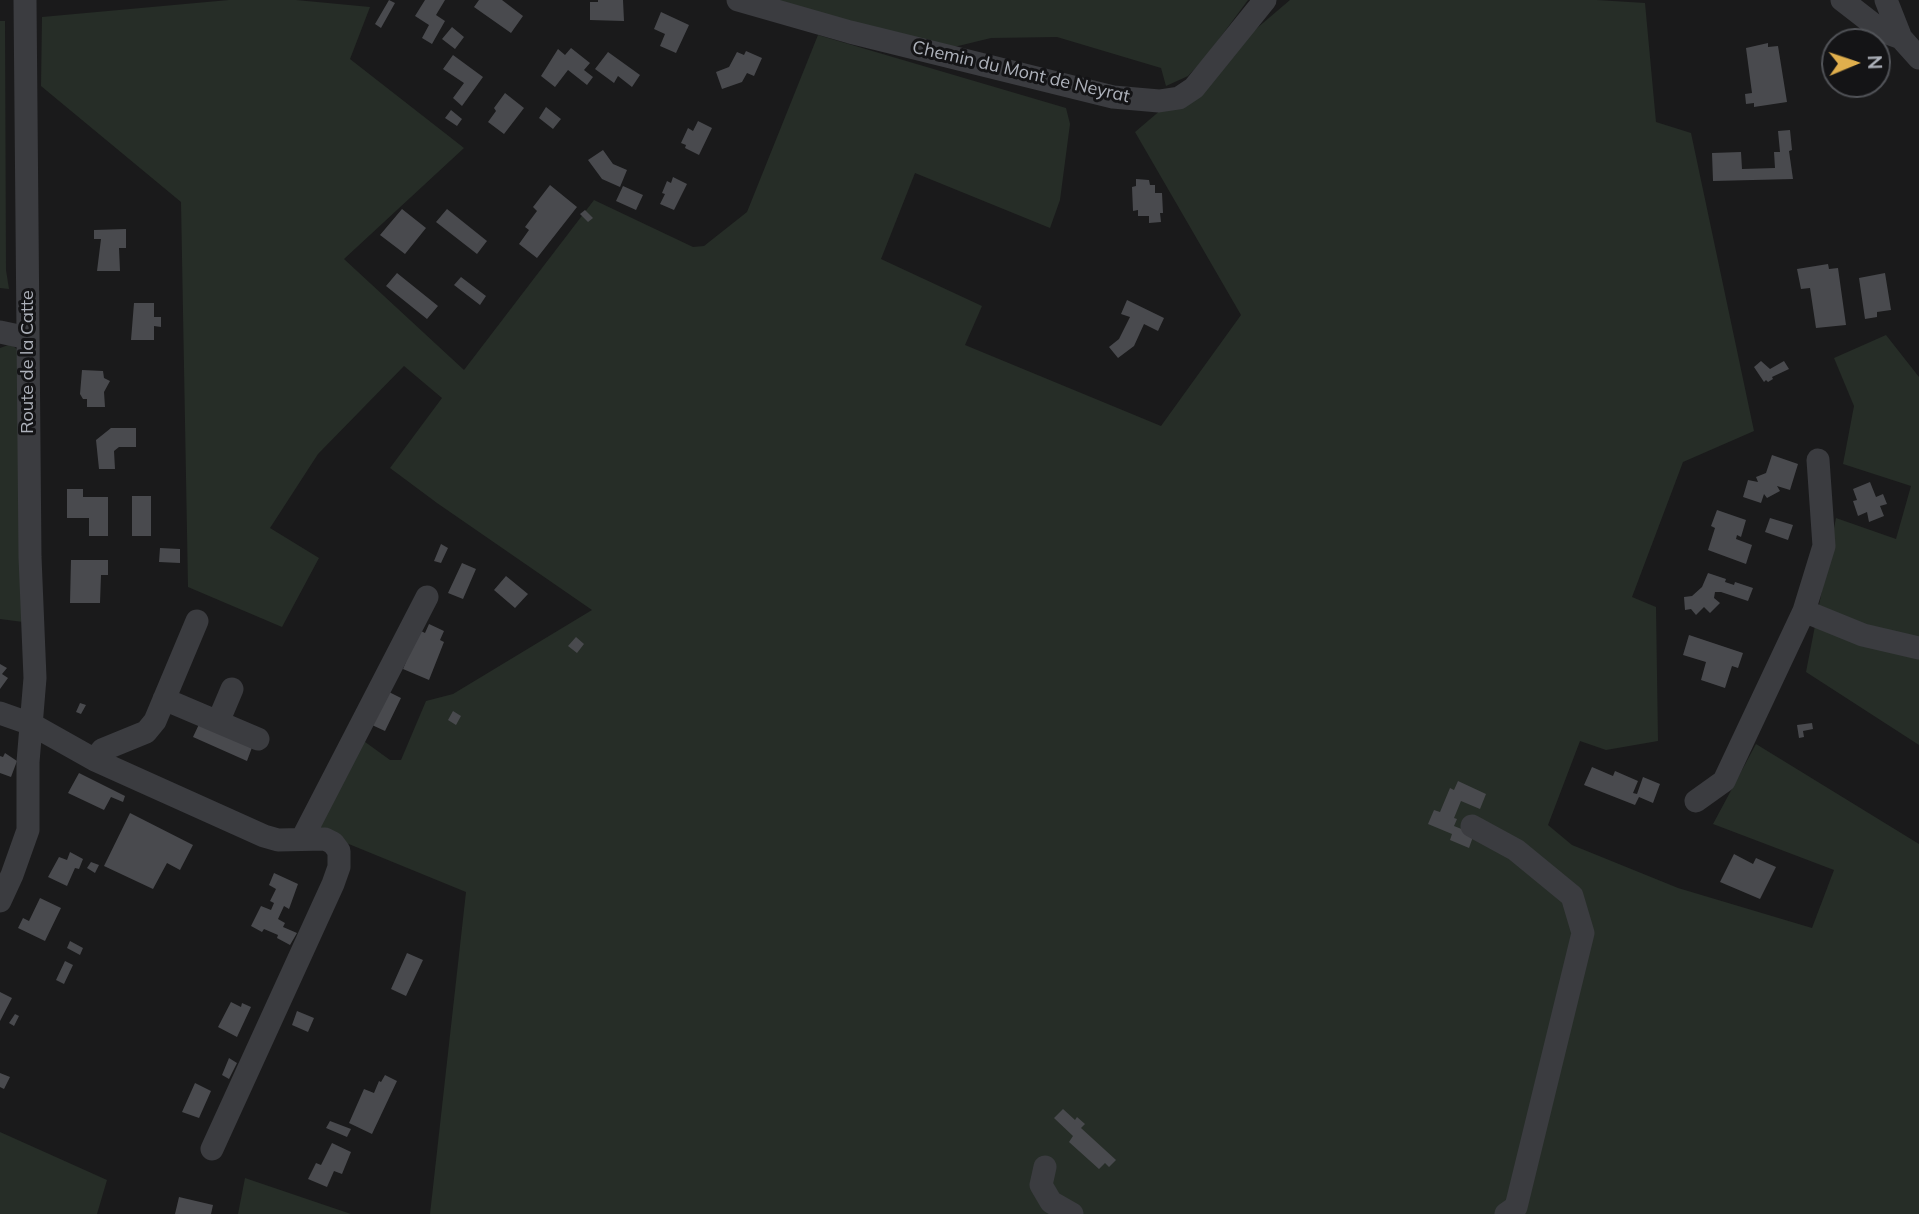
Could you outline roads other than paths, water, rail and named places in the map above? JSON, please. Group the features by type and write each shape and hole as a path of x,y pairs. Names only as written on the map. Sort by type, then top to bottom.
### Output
{"street":[{"name":"Route de la Catte","path":"0,901 29,830 28,762 35,678 8,335 25,0"},
{"name":"Chemin du Mont de Neyrat","path":"738,0 850,32 1113,96 1158,101 1179,98 1194,88 1265,0"},
{"path":"1842,0 1882,31 1901,38"},
{"path":"1886,0 1901,38 1919,58"},
{"path":"1696,801 1724,781 1804,611 1824,546 1818,460"},
{"path":"302,839 427,597"},
{"path":"1804,611 1863,635 1919,648"},
{"path":"94,760 102,750 146,732 155,721 197,621"},
{"path":"218,722 232,689"},
{"path":"164,699 258,739"},
{"path":"0,713 31,724 94,760 264,836 278,840 325,839 333,843 339,851 339,867 333,884 212,1149"},
{"path":"1472,826 1516,850 1572,896 1583,933 1516,1207 1506,1214"},
{"path":"1045,1167 1041,1185 1051,1202 1072,1214"}]}
